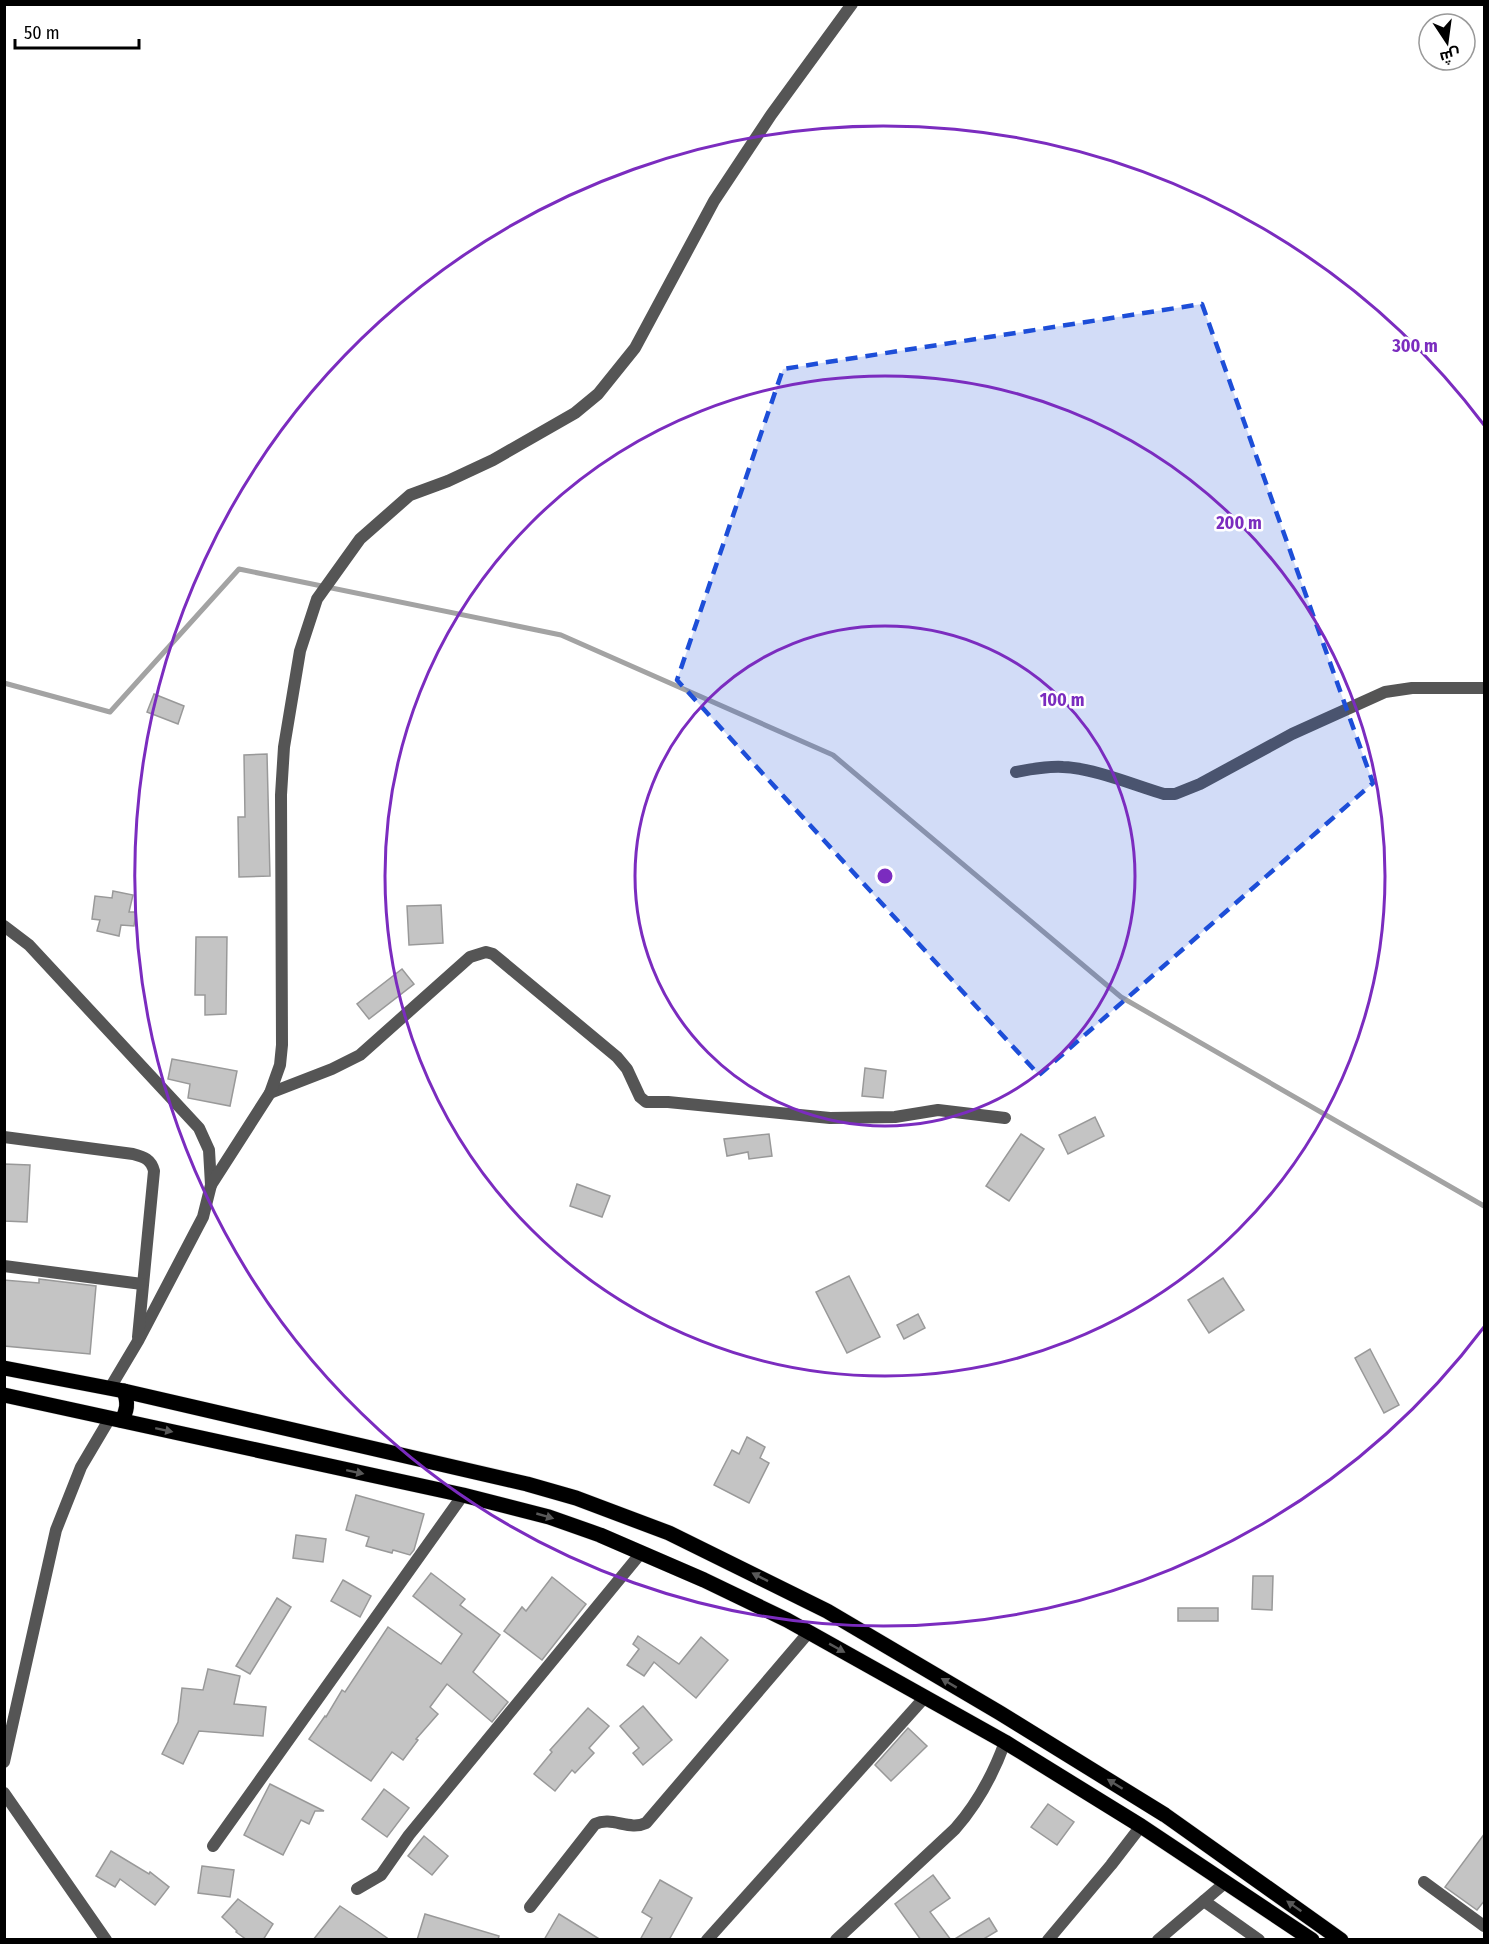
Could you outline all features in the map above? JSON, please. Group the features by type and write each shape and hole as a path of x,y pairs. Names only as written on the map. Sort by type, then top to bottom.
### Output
{"main road":[{"path":"4,1368 117,1390 459,1468 576,1498 669,1533 827,1611 1000,1713 1165,1815 1341,1940"},
{"path":"84,1412 84,1397 93,1385"},
{"path":"116,1419 127,1409 117,1390"},
{"path":"4,1395 463,1495 549,1517 600,1535 704,1580 787,1620 1005,1742 1146,1829 1312,1940"},
{"path":"787,1620 786,1609 796,1595"},
{"path":"812,1634 825,1622 827,1611"},
{"path":"1125,1816 1130,1806 1138,1798"},
{"path":"1146,1829 1160,1826 1165,1815"}],"street":[{"path":"211,1185 270,1093 280,1065 282,1045 281,795 284,747 300,651 317,599 360,539 410,495 448,481 493,460 575,413 598,394 635,348 714,201 771,115 852,4"},
{"path":"1016,772 1042,767 1065,767 1164,794 1176,794 1200,784 1292,734 1385,692 1412,688 1485,688"},
{"path":"4,926 29,945 199,1128 209,1150 211,1185 203,1217 138,1341 117,1390"},
{"path":"270,1093 333,1069 360,1055 470,957 486,951 493,954 617,1057 627,1069 640,1097 646,1102 668,1102 830,1118 894,1117 938,1110 1005,1118"},
{"path":"4,1137 133,1154 146,1158 152,1164 154,1172 138,1341"},
{"path":"4,1266 142,1284"},
{"path":"4,1762 56,1530 81,1467 116,1419"},
{"path":"213,1846 463,1495"},
{"path":"357,1889 381,1875 409,1835 641,1553"},
{"path":"530,1907 594,1824 608,1820 638,1827 646,1823 812,1634"},
{"path":"707,1940 925,1697"},
{"path":"837,1940 955,1829 969,1813 989,1781 1005,1742"},
{"path":"4,1793 106,1940"},
{"path":"1048,1940 1146,1829"},
{"path":"1158,1940 1226,1882"},
{"path":"1424,1882 1485,1926"},
{"path":"1204,1901 1259,1940"}],"highlighted area":[{"path":"1202,304 1373,783 1039,1075 677,680 783,369"}],"building":[{"path":"154,694 184,706 178,724 147,712"},
{"path":"267,754 270,876 239,877 238,817 245,817 244,755"},
{"path":"113,891 133,895 129,912 136,912 134,926 121,925 119,936 97,931 100,920 92,919 95,896 112,898"},
{"path":"441,905 443,943 409,945 407,906"},
{"path":"196,937 227,937 226,1014 205,1015 205,995 195,995"},
{"path":"402,969 414,984 369,1019 357,1004"},
{"path":"172,1059 237,1071 230,1106 188,1098 190,1084 168,1079"},
{"path":"865,1068 886,1071 883,1098 862,1096"},
{"path":"1095,1117 1104,1136 1068,1154 1059,1135"},
{"path":"769,1134 772,1156 749,1159 748,1152 727,1156 724,1139"},
{"path":"1021,1134 1044,1149 1009,1201 986,1186"},
{"path":"4,1164 30,1165 27,1222 4,1221"},
{"path":"577,1184 610,1196 602,1217 570,1206"},
{"path":"849,1276 880,1337 847,1353 816,1292"},
{"path":"1223,1278 1244,1310 1209,1333 1188,1300"},
{"path":"39,1279 96,1286 90,1354 4,1346 4,1280 39,1283"},
{"path":"918,1314 925,1328 904,1339 897,1325"},
{"path":"1370,1349 1399,1405 1384,1413 1355,1358"},
{"path":"747,1437 765,1447 760,1458 769,1463 749,1503 714,1485 732,1450 739,1454"},
{"path":"356,1495 424,1514 414,1550 410,1555 366,1546 369,1537 346,1530"},
{"path":"296,1535 326,1539 323,1562 293,1558"},
{"path":"431,1573 465,1599 460,1605 500,1635 473,1672 508,1702 492,1722 447,1684 430,1707 438,1714 416,1739 418,1740 403,1760 392,1752 371,1781 309,1739 326,1717 342,1690 345,1692 388,1627 441,1664 462,1634 413,1596"},
{"path":"1253,1576 1273,1576 1272,1610 1252,1609"},
{"path":"552,1577 586,1604 542,1660 504,1631 522,1607 526,1611"},
{"path":"343,1580 371,1596 360,1617 331,1601"},
{"path":"277,1598 291,1607 250,1674 236,1666"},
{"path":"1178,1608 1218,1608 1218,1621 1178,1621"},
{"path":"638,1636 679,1664 701,1637 728,1660 696,1698 654,1662 644,1676 627,1665 639,1649 633,1644"},
{"path":"208,1669 240,1676 234,1704 266,1707 263,1736 199,1731 183,1764 162,1754 178,1722 182,1688 203,1690"},
{"path":"643,1706 672,1740 643,1765 633,1753 639,1748 620,1726"},
{"path":"588,1708 609,1726 589,1748 594,1753 575,1773 572,1770 555,1791 534,1774 552,1752 550,1750"},
{"path":"908,1728 927,1746 891,1781 875,1765"},
{"path":"270,1784 324,1811 315,1811 309,1824 301,1820 283,1855 244,1835"},
{"path":"384,1789 409,1808 387,1837 362,1819"},
{"path":"1048,1804 1074,1822 1057,1845 1031,1827"},
{"path":"1485,1833 1485,1900 1477,1910 1445,1887"},
{"path":"424,1836 448,1856 432,1875 408,1856"},
{"path":"111,1851 149,1874 150,1872 169,1887 155,1905 120,1879 115,1887 96,1876"},
{"path":"202,1866 234,1870 230,1897 198,1893"},
{"path":"933,1875 950,1898 930,1912 951,1940 921,1940 895,1904"},
{"path":"660,1880 692,1898 669,1940 640,1940 652,1918 642,1912"},
{"path":"238,1899 273,1924 263,1940 247,1940 222,1917"},
{"path":"340,1906 367,1924 390,1940 313,1940"},
{"path":"425,1914 499,1936 498,1940 417,1940"},
{"path":"559,1914 601,1940 544,1940"},
{"path":"989,1918 997,1931 982,1940 953,1940"}],"waterway":[{"path":"4,683 110,712 239,569 561,635 833,755 1121,997 1484,1206"}]}
